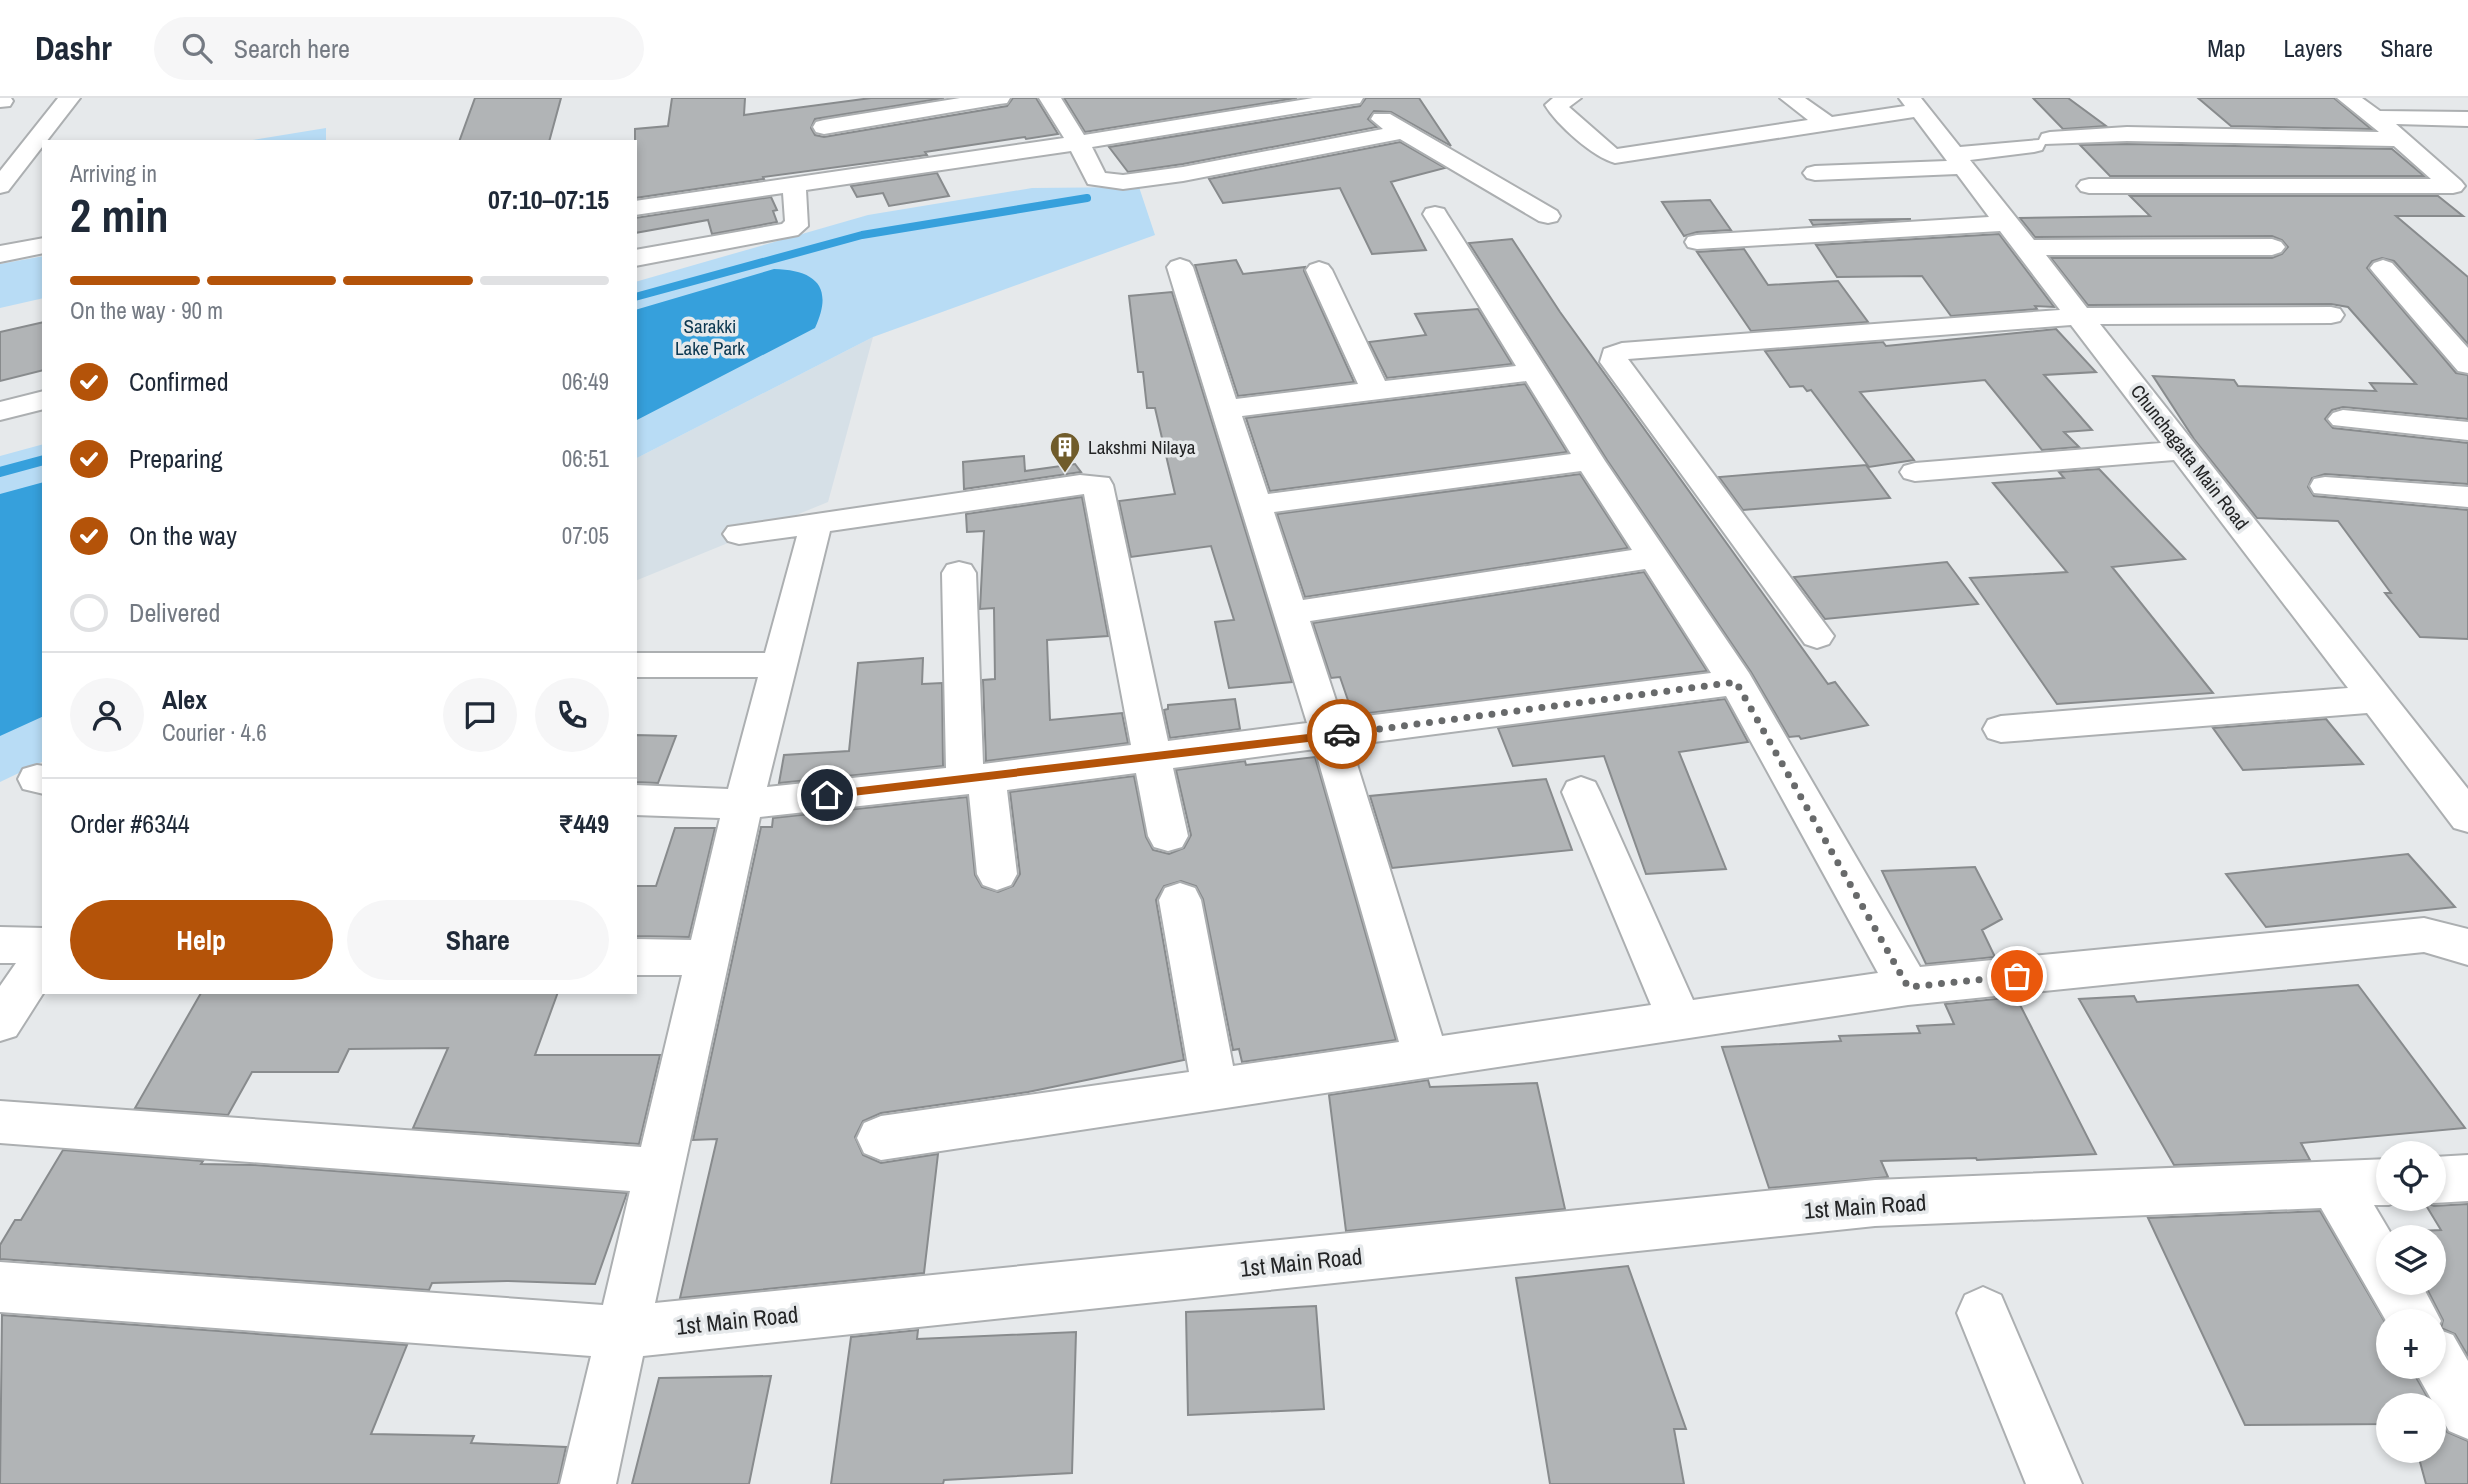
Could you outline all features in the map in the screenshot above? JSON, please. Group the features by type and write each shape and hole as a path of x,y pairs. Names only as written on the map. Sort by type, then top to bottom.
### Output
{"street":[{"path":"0,186 69,98"},
{"path":"824,127 999,98"},
{"path":"1050,98 1078,143 1096,179 1123,182 1183,174 1402,132"},
{"path":"637,208 1078,143 1352,98 1402,132 1548,216"},
{"path":"1570,98 1556,105 1559,110 1607,153 1615,156 1828,124 1915,104"},
{"path":"1791,98 1828,124"},
{"path":"2348,98 2375,117 2460,194"},
{"name":"Chunchagatta Main Road","path":"1915,104 2468,817"},
{"path":"2375,117 2468,119"},
{"path":"1815,173 1959,161 2042,142 2127,134 2399,139"},
{"path":"637,258 789,230 796,226 797,221 794,184"},
{"path":"2090,186 2460,194"},
{"path":"1435,214 1590,461 1736,682 1908,987"},
{"path":"1697,242 2007,223"},
{"path":"0,254 42,245"},
{"path":"2028,248 2272,247"},
{"path":"1180,267 1329,735 1426,1058"},
{"path":"2383,268 2468,365"},
{"path":"1319,270 1375,391"},
{"path":"1817,636 1614,362 1614,355 1622,351 2080,316 2331,315"},
{"path":"1224,409 1534,372"},
{"path":"0,411 42,400"},
{"path":"2343,419 2458,430 2468,458"},
{"path":"1915,472 2184,450"},
{"path":"1255,505 1590,461"},
{"path":"739,534 1080,484 1098,485 1168,836"},
{"path":"2325,486 2468,497"},
{"path":"588,1484 743,804 816,523"},
{"path":"1289,613 1654,558"},
{"path":"959,573 976,779 996,874"},
{"path":"637,665 779,665"},
{"path":"637,800 743,804 976,779 1736,682"},
{"path":"2001,729 2377,699"},
{"path":"1581,792 1680,1021"},
{"path":"1180,900 1215,1089"},
{"path":"881,1138 1908,987 2424,935 2468,947"},
{"path":"0,945 42,946"},
{"path":"637,957 708,958"},
{"path":"0,1021 42,960"},
{"path":"0,1122 658,1171"},
{"path":"2446,1179 2468,1178"},
{"name":"1st Main Road","path":"0,1287 622,1332 1875,1203 2376,1182"},
{"path":"2334,1184 2376,1255"},
{"path":"1983,1313 2054,1484"},
{"path":"2446,1374 2468,1412"}],"shaded area":[{"path":"873,337 828,502 637,580 637,458"}],"green space":[{"path":"326,128 326,140 252,140"},
{"name":"Sarakki Lake Park","path":"1139,187 1155,235 873,337 637,458 637,281 868,215 1032,188"},
{"path":"42,256 42,298 0,308 0,264"},
{"path":"42,445 42,762 0,782 0,456"}],"water":[{"path":"774,269 789,270 810,277 817,284 823,302 815,328 637,420 637,309"},
{"path":"42,483 42,717 0,736 0,494"}],"building":[{"path":"475,98 561,98 550,140 460,140"},
{"path":"672,98 745,98 744,115 871,98 944,98 815,119 811,128 815,135 824,137 1007,106 1013,98 1036,98 1058,134 925,152 927,155 763,177 764,179 637,198 635,129 668,126"},
{"path":"1064,98 1297,98 1085,132"},
{"path":"1366,98 1419,98 1451,146 1391,112 1374,111 1368,119 1377,127 1128,172 1109,147 1360,106"},
{"path":"2033,98 2068,98 2106,126 2063,129"},
{"path":"2198,98 2334,98 2371,129 2231,126"},
{"path":"1400,142 1445,168 1391,182 1426,250 1372,254 1340,188 1223,203 1209,179"},
{"path":"2080,145 2392,149 2424,176 2110,176"},
{"path":"937,173 949,196 889,206 883,193 857,197 851,186"},
{"path":"2130,196 2438,196 2463,216 2396,216 2468,277 2468,344 2394,261 2382,258 2372,261 2367,268 2456,373 2468,375 2468,419 2343,407 2332,410 2325,419 2333,428 2468,443 2468,484 2325,474 2312,478 2308,487 2314,496 2468,510 2468,639 2420,637 2385,593 2391,593 2338,521 2257,518 2194,439 2153,376 2234,380 2238,386 2376,391 2370,383 2416,384 2348,307 2331,304 2088,305 2051,258 2272,258 2282,254 2288,247 2282,240 2272,236 2035,237 2020,218 2150,216"},
{"path":"771,197 777,210 773,211 777,222 712,234 708,220 637,233 637,218"},
{"path":"1710,200 1731,230 1697,232 1684,236 1662,202"},
{"path":"1911,219 1813,225 1810,220"},
{"path":"1999,234 2054,307 2035,306 2037,309 1951,316 1922,276 1837,277 1816,245"},
{"path":"1512,239 1560,312 1828,684 1835,682 1868,725 1801,739 1799,736 1789,737 1751,672 1607,460 1469,243"},
{"path":"1744,249 1768,285 1838,281 1868,322 1751,331 1697,252"},
{"path":"1236,260 1243,274 1305,267 1304,271 1354,382 1238,396 1195,265"},
{"path":"1172,292 1292,682 1229,688 1215,622 1234,620 1211,546 1131,557 1119,501 1175,494 1155,408 1147,408 1143,372 1138,372 1129,296"},
{"path":"1478,309 1512,364 1387,378 1369,342 1426,335 1415,314"},
{"path":"42,322 42,370 0,381 0,332"},
{"path":"2056,329 2096,372 2044,375 2092,430 2064,432 2079,447 2042,450 1985,380 1860,392 1914,460 1869,467 1811,390 1807,391 1803,386 1790,387 1765,351 1883,342 1886,346"},
{"path":"1525,384 1567,452 1270,491 1246,418"},
{"path":"1024,456 1025,471 1075,464 1081,472 964,489 963,462"},
{"path":"1866,465 1890,498 1743,510 1719,477"},
{"path":"2099,469 2185,559 2112,567 2213,693 2057,704 1970,578 2067,572 1993,483 2064,478 2059,472"},
{"path":"1580,474 1628,548 1305,597 1277,514"},
{"path":"1082,497 1108,636 1047,640 1050,720 1122,713 1128,743 986,761 983,680 995,679 994,608 980,609 984,531 967,532 966,514"},
{"path":"1947,562 1978,604 1825,619 1794,577"},
{"path":"1644,572 1707,671 1353,715 1340,677 1331,678 1313,623"},
{"path":"923,658 922,684 942,683 943,766 779,783 784,755 849,751 858,663"},
{"path":"1235,699 1240,729 1170,738 1164,710 1168,709 1168,705"},
{"path":"1725,699 1748,742 1679,752 1726,869 1646,874 1604,756 1513,766 1498,728"},
{"path":"2326,719 2363,764 2243,770 2213,728"},
{"path":"637,735 676,736 658,783 637,782"},
{"path":"1315,757 1396,1040 1242,1062 1239,1049 1233,1050 1203,899 1196,886 1181,881 1164,886 1156,900 1184,1060 1028,1092 881,1113 863,1121 855,1137 863,1155 881,1163 938,1154 924,1273 680,1298 717,1139 693,1140 761,827 772,827 773,818 967,797 975,875 982,887 998,892 1013,886 1020,874 1010,792 1134,776 1146,837 1153,850 1169,854 1184,848 1191,835 1176,770 1245,761 1246,765"},
{"path":"1546,779 1572,850 1392,868 1370,796"},
{"path":"675,828 715,828 689,937 637,936 637,886 656,886"},
{"path":"2408,854 2455,907 2266,927 2226,874"},
{"path":"1975,867 2002,919 1982,930 1995,957 1926,964 1882,871"},
{"path":"2358,985 2465,1128 2301,1143 2310,1160 2174,1165 2079,999 2134,996 2137,1002"},
{"path":"200,994 557,994 535,1055 660,1055 639,1144 413,1128 448,1048 349,1049 338,1072 252,1072 228,1115 135,1108"},
{"path":"2016,997 2096,1154 1977,1160 1881,1161 1888,1177 1769,1188 1722,1047 1841,1041 1839,1036 1920,1033 1917,1026 1954,1024 1945,1004"},
{"path":"1428,1080 1430,1087 1537,1083 1565,1209 1346,1231 1329,1095"},
{"path":"63,1150 203,1161 201,1164 255,1165 627,1193 595,1284 507,1281 432,1283 429,1290 0,1259 0,1245 15,1220 21,1220"},
{"path":"2468,1204 2468,1356 2455,1334 2446,1330 2446,1309 2437,1309 2430,1295 2446,1295 2446,1225 2438,1225 2429,1211 2446,1211 2446,1205"},
{"path":"2320,1211 2377,1309 2376,1379 2417,1379 2425,1393 2376,1393 2376,1424 2245,1425 2148,1218"},
{"path":"1628,1266 1686,1429 1674,1429 1684,1484 1550,1484 1516,1278"},
{"path":"1316,1306 1324,1409 1188,1415 1186,1312"},
{"path":"2,1315 407,1345 371,1434 474,1436 471,1443 566,1447 558,1484 0,1484"},
{"path":"918,1330 917,1339 1076,1332 1072,1473 944,1480 943,1484 831,1484 851,1337"},
{"path":"771,1376 749,1484 632,1484 659,1378"},
{"path":"2446,1430 2468,1441 2468,1484 2426,1484 2420,1463 2446,1463"}],"waterway":[{"path":"637,296 862,235 1087,198"},
{"path":"0,472 42,461"}],"way so far":[{"path":"1342,734 1736,682 1908,987 2017,976"}],"place":[{"name":"Lakshmi Nilaya","path":"1065,474"}],"route":[{"path":"827,795 1342,734"}]}
